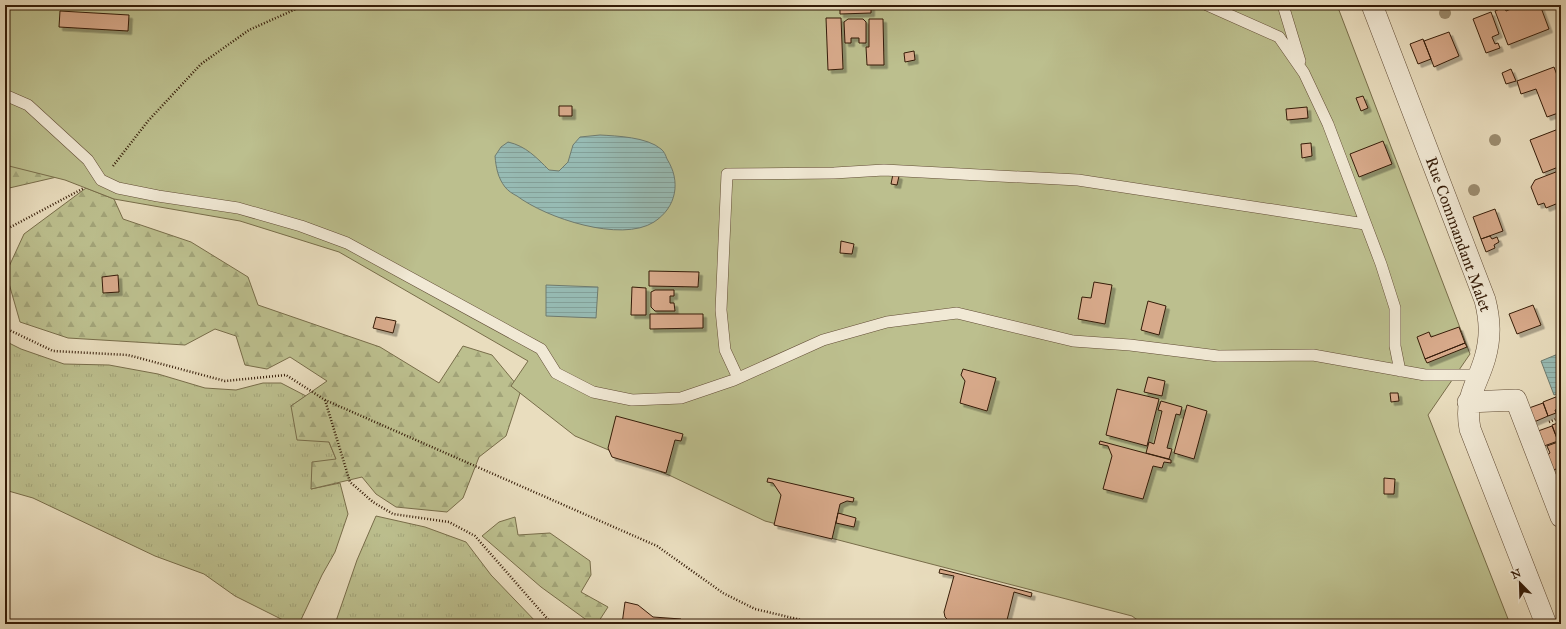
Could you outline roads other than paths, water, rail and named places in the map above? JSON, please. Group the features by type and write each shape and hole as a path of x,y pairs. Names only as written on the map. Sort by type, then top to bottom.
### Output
{"street":[{"name":"Rue Commandant Malet","path":"1372,5 1485,300 1490,319 1489,339 1485,358 1468,402 1467,413 1470,429 1546,624"},
{"path":"1468,402 1516,400 1561,517"}],"lane":[{"path":"1207,5 1279,37 1304,73"},
{"path":"1283,5 1304,73 1328,124 1381,264 1395,308 1395,346 1400,371"},
{"path":"5,95 28,105 88,160 101,180 118,188 158,196 238,208 301,226 347,244 541,349 556,373 593,392 632,400 681,398 738,378 823,340 887,322 957,312 1073,341 1130,345 1218,356 1313,355 1425,375 1478,375"},
{"path":"738,378 725,350 720,310 726,174 834,173 884,170 1078,180 1365,224"}],"water":[{"path":"600,135 623,137 648,142 664,152 674,176 674,193 668,209 654,222 640,228 623,230 604,229 584,225 546,212 530,204 508,190 499,176 495,156 501,147 508,142 526,149 549,170 559,171 568,162 573,145 580,137"},
{"path":"546,285 598,287 596,318 546,316"},
{"path":"1558,354 1561,362 1561,392 1554,395 1541,361"}]}
